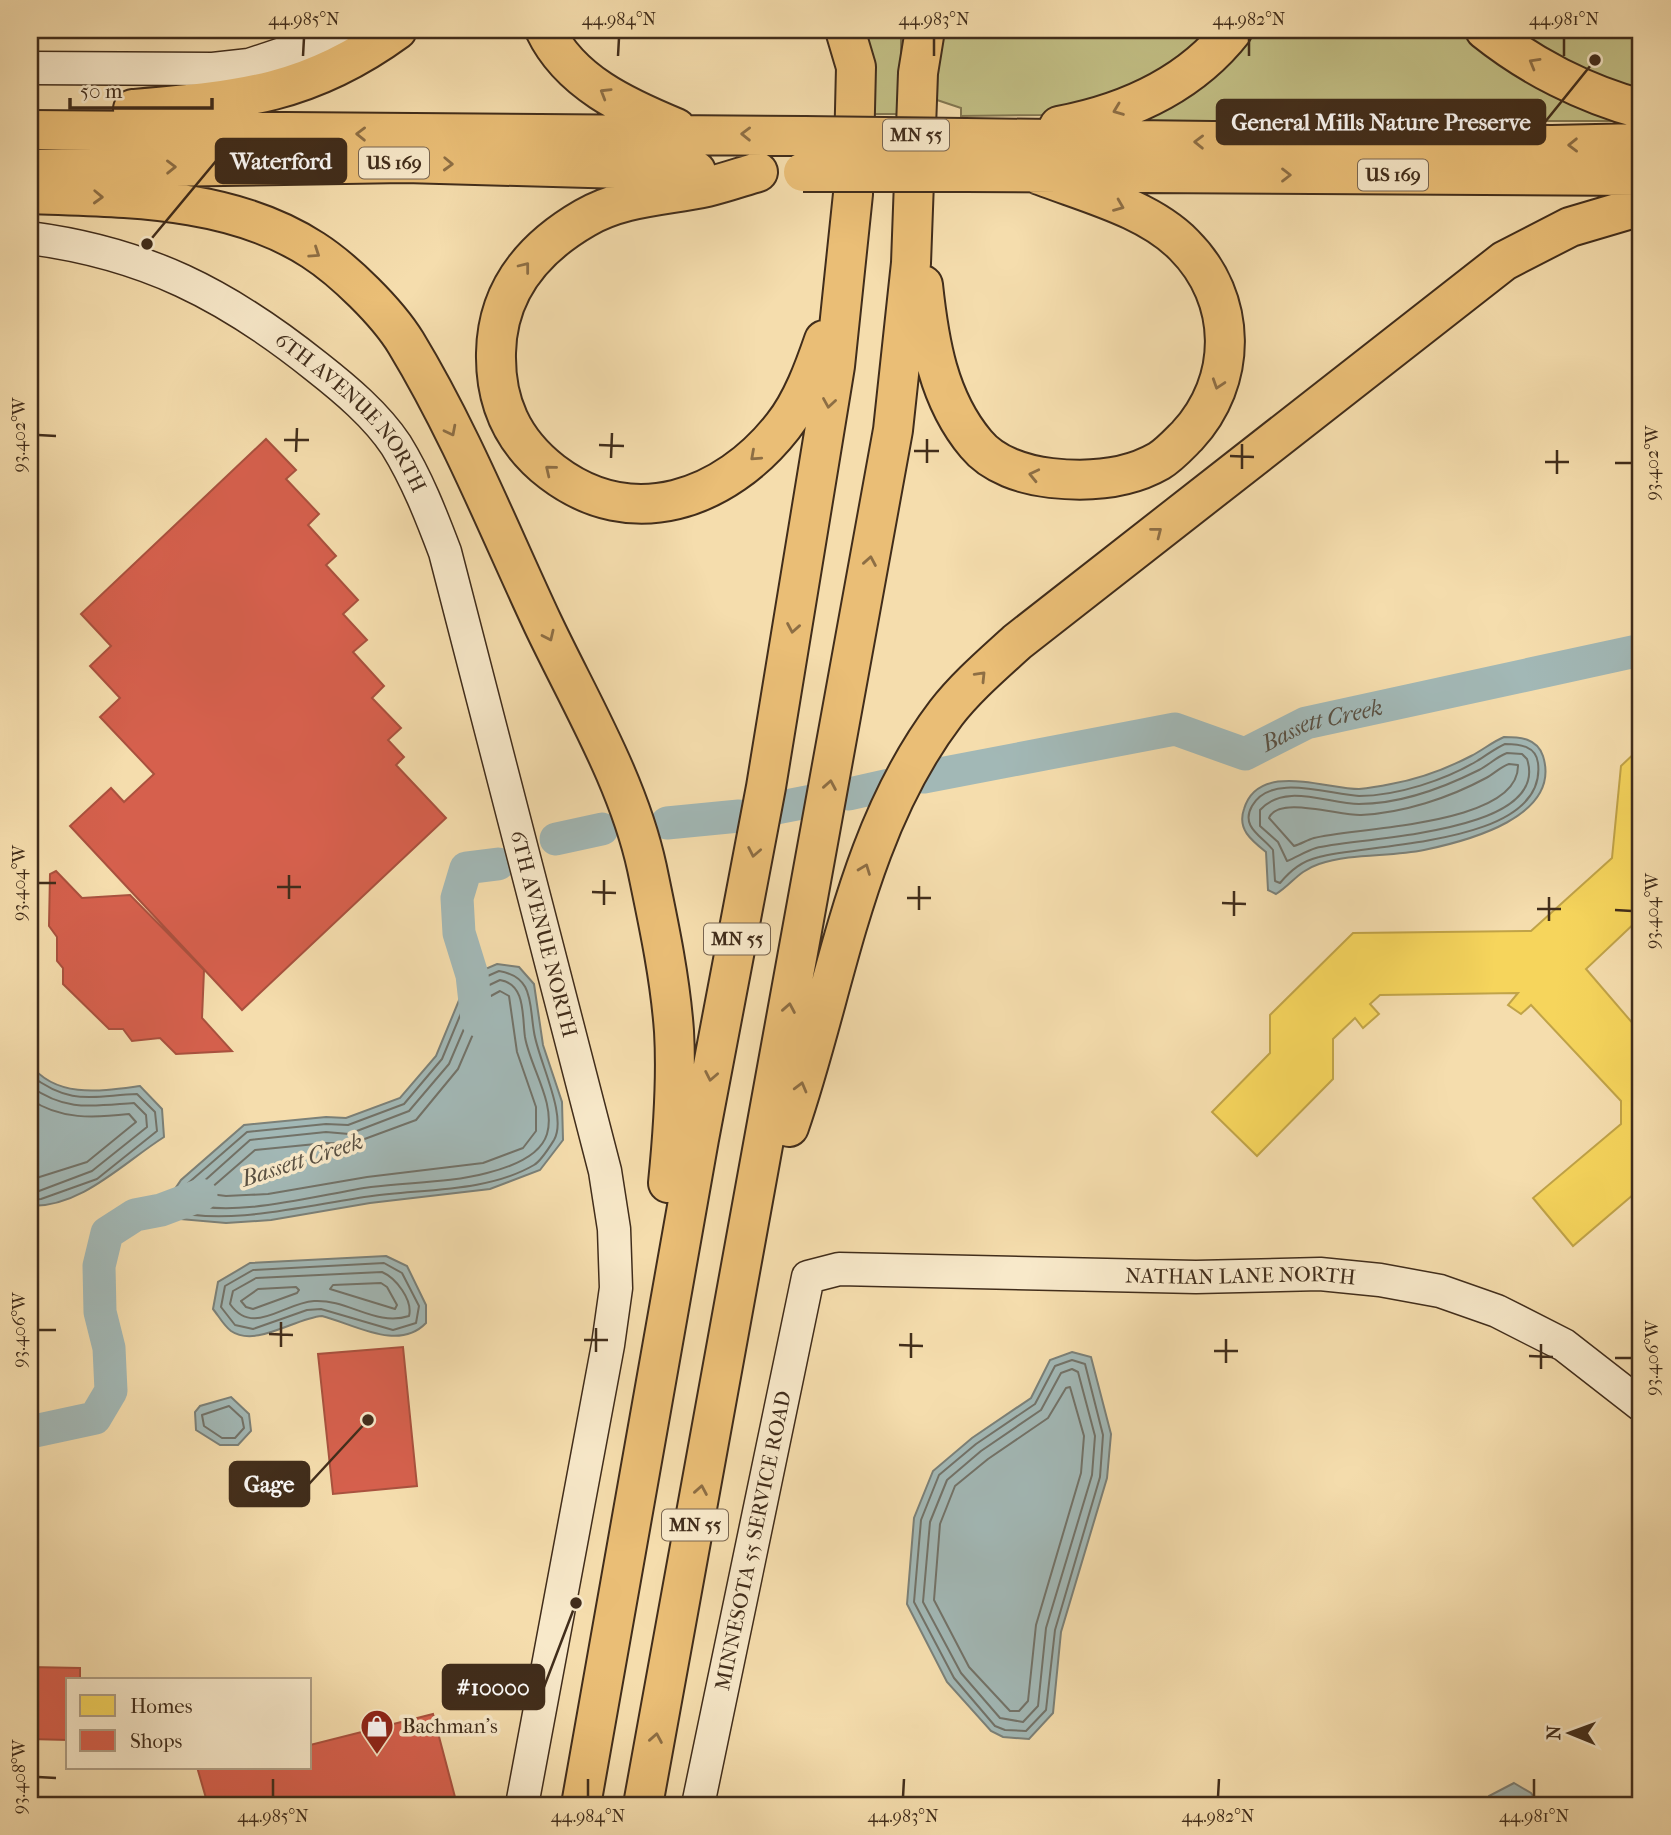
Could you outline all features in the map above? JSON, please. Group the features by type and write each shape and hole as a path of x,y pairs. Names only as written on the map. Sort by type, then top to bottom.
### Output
{"highway":[{"path":"30,113 106,111 254,96 292,87 325,74 358,57 397,30"},
{"path":"545,30 564,58 589,83 630,109 688,133"},
{"path":"845,30 856,67"},
{"name":"MN 55","path":"581,1805 793,628 835,366 849,240 856,67 854,30"},
{"name":"MN 55","path":"643,1805 891,443 911,263 918,73 916,30"},
{"path":"918,73 925,30"},
{"path":"975,149 1100,117 1135,103 1194,70 1233,30"},
{"path":"1485,30 1530,61 1564,79 1641,109"},
{"name":"US 169","path":"30,130 563,136 688,133 803,154 975,149 1641,143"},
{"name":"US 169","path":"975,149 1032,172 1641,176"},
{"name":"US 169","path":"30,169 405,163 758,172 803,154"},
{"path":"758,172 706,187 617,203 600,211 536,253 517,278 503,308 499,328 498,391 516,435 537,459 563,480 597,498 643,505 695,496 751,461 784,425 806,387 824,341 849,240"},
{"path":"915,196 927,322 936,366 944,389 965,430 990,457 1018,471 1062,480 1103,480 1160,460 1197,424 1219,386 1226,338 1224,317 1209,279 1186,247 1172,234 1132,212 1032,172"},
{"path":"30,194 158,202 231,214 259,224 313,249 345,275 390,322 419,368 593,723 630,814 646,866 671,999 675,1068 654,1398"},
{"path":"746,1244 797,1103 848,915 894,801 947,712 1017,642 1504,261 1580,223 1641,206"}],"street":[{"path":"30,68 203,69 249,65 300,48 336,30"},
{"name":"6TH AVENUE NORTH","path":"30,238 85,245 142,263 204,289 249,316 351,394 395,443 423,495 445,552 601,1157 614,1229 617,1288 608,1345 522,1805"},
{"name":"NATHAN LANE NORTH","path":"808,1277 839,1269 1207,1278 1320,1274 1380,1280 1440,1292 1497,1311 1564,1345 1641,1405"},
{"name":"MINNESOTA 55 SERVICE ROAD","path":"698,1805 808,1277"}],"shaded area":[{"path":"866,30 901,30 901,114 865,114"},
{"path":"938,30 1220,30 1170,76 1046,115 961,116 961,108 937,100"},
{"path":"1244,30 1474,30 1625,121 1119,121"},
{"path":"1502,30 1641,30 1641,99"}],"water":[{"path":"1504,737 1522,738 1537,745 1543,756 1545,777 1538,795 1525,810 1507,822 1463,840 1424,850 1345,858 1319,864 1306,870 1276,894 1268,890 1266,852 1247,834 1242,822 1244,809 1252,794 1263,786 1294,781 1359,789 1401,782 1452,765"},
{"path":"497,964 519,967 534,984 543,1045 562,1102 563,1140 540,1170 490,1189 370,1203 271,1220 226,1223 156,1217 181,1180 244,1125 326,1117 346,1118 400,1098 436,1056 469,976"},
{"path":"30,1064 53,1083 66,1088 110,1090 140,1086 162,1109 164,1137 84,1191 49,1204 30,1206"},
{"path":"386,1256 407,1266 426,1305 426,1323 415,1331 389,1336 322,1316 264,1334 241,1335 228,1329 213,1309 218,1282 250,1263"},
{"path":"1072,1352 1091,1357 1111,1434 1107,1478 1061,1632 1053,1713 1029,1739 1003,1737 991,1731 947,1682 907,1604 914,1518 933,1471 972,1438 1031,1398 1050,1360"},
{"path":"231,1397 249,1414 251,1431 238,1445 220,1445 196,1430 195,1412 200,1406"},
{"path":"1514,1783 1531,1793 1539,1805 1486,1805 1489,1796"}],"building: Homes":[{"path":"1641,747 1641,917 1586,969 1641,1033 1641,1188 1573,1246 1533,1198 1621,1124 1621,1101 1531,1005 1521,1014 1508,1005 1518,993 1380,995 1370,1004 1379,1014 1363,1028 1355,1018 1333,1039 1333,1079 1257,1156 1212,1112 1270,1053 1270,1015 1353,933 1531,931 1612,858 1621,766"}],"building: Shops":[{"path":"266,439 296,470 286,479 319,514 308,525 336,556 326,565 358,600 343,614 367,640 353,652 384,686 372,698 401,728 388,740 404,757 396,765 446,818 242,1010 70,826 111,788 124,802 154,774 100,717 120,698 90,666 111,646 81,614"},
{"path":"56,871 82,898 130,895 204,970 202,1018 232,1051 176,1054 160,1038 132,1041 123,1029 109,1029 63,984 63,968 57,961 57,937 49,926 50,874"},
{"path":"403,1347 417,1486 333,1494 318,1354"},
{"path":"30,1667 80,1668 80,1678 66,1678 66,1740 30,1739"},
{"name":"Bachman's","path":"433,1714 455,1797 422,1805 208,1805 198,1769 312,1769 312,1744"}],"waterway":[{"name":"Bassett Creek","path":"924,777 1175,729 1245,754 1306,723 1641,650"},
{"name":"Bassett Creek","path":"849,794 889,785"},
{"name":"Bassett Creek","path":"776,808 812,801"},
{"name":"Bassett Creek","path":"667,823 739,816"},
{"name":"Bassett Creek","path":"556,839 602,829"},
{"name":"Bassett Creek","path":"477,1020 472,975 459,933 457,898 466,868 498,864"},
{"name":"Bassett Creek","path":"30,1432 95,1418 111,1391 109,1348 100,1312 99,1266 107,1233 135,1215 161,1210 201,1195"}],"place":[{"name":"General Mills Nature Preserve","path":"1595,60"},
{"name":"Waterford","path":"147,244"},
{"name":"Gage","path":"368,1420"},
{"name":"#10000","path":"576,1603"},
{"name":"Bachman's","path":"377,1756"}]}
